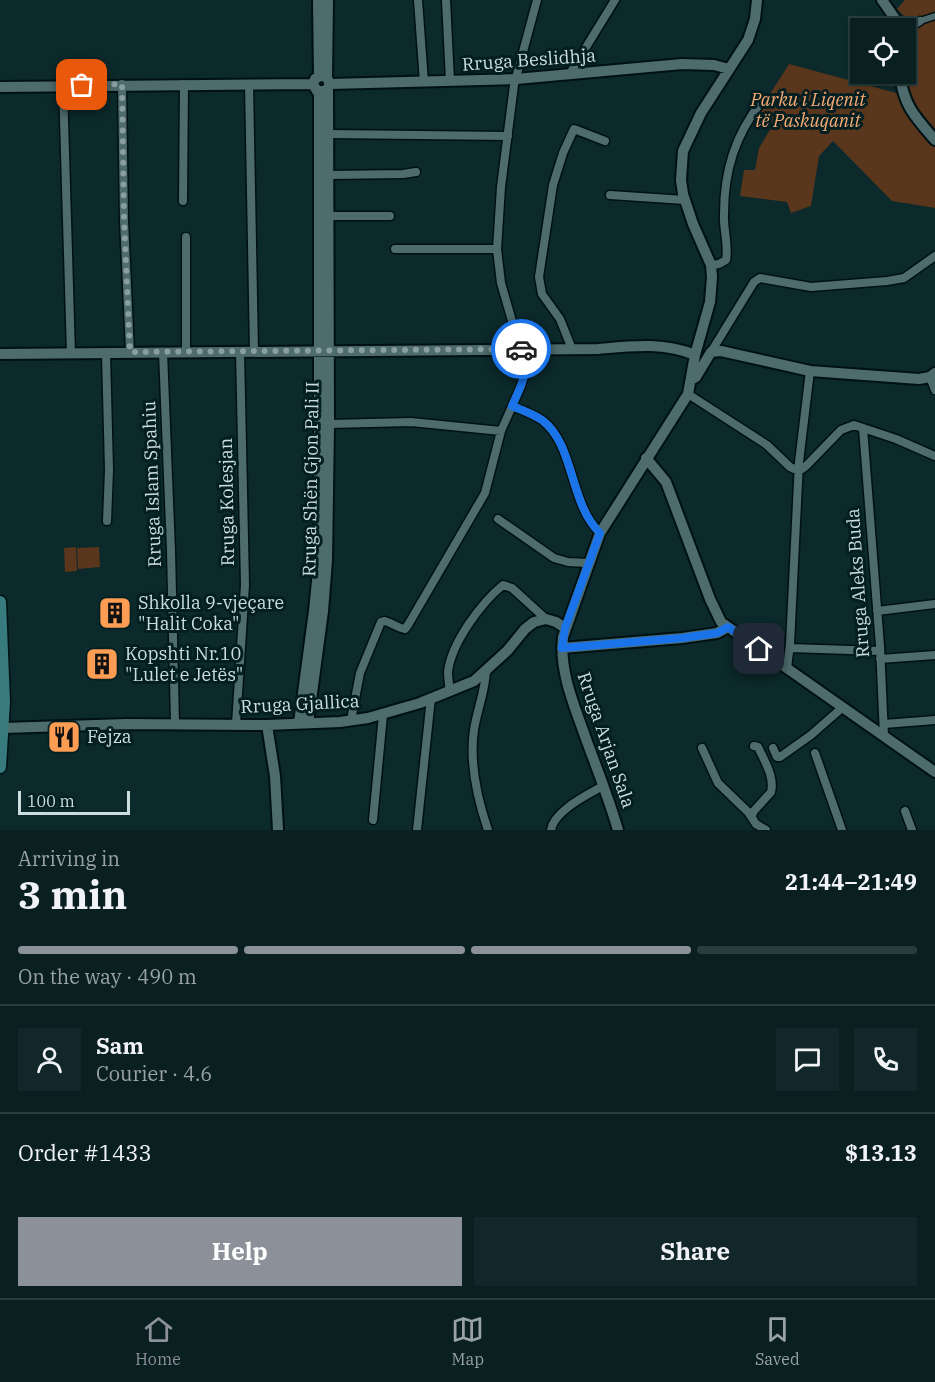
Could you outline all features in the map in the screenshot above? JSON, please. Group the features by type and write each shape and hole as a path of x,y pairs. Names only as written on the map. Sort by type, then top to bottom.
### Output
{"main road":[{"path":"0,602 4,672 0,767"}],"street":[{"name":"Rruga Shën Gjon Pali II","path":"303,723 326,584 329,424 324,350 323,84 318,0"},
{"name":"Rruga Shën Gjon Pali II","path":"303,723 318,577 329,216 329,134 323,84 328,0"},
{"path":"418,0 424,81"},
{"path":"446,0 450,81"},
{"path":"351,720 360,673 381,622 390,622 405,629 485,493 501,431 527,365 527,357 506,303 498,267 497,249 501,187 516,79 537,0"},
{"path":"569,75 615,0"},
{"name":"Rruga Arjan Sala","path":"618,830 565,673 562,648 565,628 600,533 688,394 695,355 710,302 712,277 711,265 685,200 681,180 683,151 701,112 752,33 757,0"},
{"path":"882,0 895,18"},
{"path":"916,23 935,16"},
{"name":"Rruga Beslidhja","path":"0,87 122,84 323,84 516,79 682,64 714,65 729,69"},
{"path":"122,84 124,220 130,352"},
{"path":"183,201 184,84"},
{"path":"249,84 254,351"},
{"path":"902,84 909,109 935,140"},
{"path":"63,86 71,354"},
{"path":"711,265 726,260 724,214 729,163 745,124 762,101"},
{"path":"572,349 560,320 542,294 539,277 541,262 555,178 574,129 605,141"},
{"path":"329,134 508,136"},
{"path":"329,175 416,172"},
{"path":"610,195 685,200"},
{"path":"329,216 390,216"},
{"path":"186,237 186,352"},
{"path":"395,249 497,249"},
{"path":"691,380 696,377 754,282 760,278 812,287 887,281 904,278 935,256"},
{"path":"0,354 572,349 664,346 695,355"},
{"name":"Rruga Kolesjan","path":"236,724 245,585 240,351"},
{"path":"711,352 721,351 810,371 893,378 933,375 935,390"},
{"name":"Rruga Islam Spahiu","path":"163,352 175,723"},
{"path":"106,354 109,470 107,520"},
{"path":"787,668 799,471 810,371"},
{"path":"688,394 767,445 790,467 799,471"},
{"path":"512,406 542,420 555,435 566,458 581,503 588,518 600,533"},
{"path":"329,424 411,423 501,431"},
{"path":"799,471 841,430 854,425 912,445 935,456"},
{"name":"Rruga Aleks Buda","path":"863,428 884,736"},
{"path":"646,458 666,482 716,615 728,627 935,772"},
{"path":"498,519 554,558 568,562 588,563"},
{"path":"450,691 448,673 463,634 473,618 503,585 512,588 546,619 565,628"},
{"path":"877,611 935,604"},
{"name":"Rruga Gjallica","path":"3,728 175,723 267,725 351,720 383,715 474,681 507,651 525,629 534,622 546,619"},
{"path":"562,648 682,638 717,633 728,627"},
{"path":"790,648 880,655 935,655"},
{"path":"486,671 474,729 472,758 473,773 488,830"},
{"path":"417,830 431,698"},
{"path":"772,748 780,758 843,707"},
{"path":"374,820 383,715"},
{"path":"884,724 935,720"},
{"path":"267,725 275,776 278,830"},
{"path":"752,824 753,812 773,788 758,747 754,746"},
{"path":"702,748 718,783 752,824 766,830"},
{"path":"815,753 842,830"},
{"path":"551,830 556,817 603,786"},
{"path":"905,811 912,830"}],"green space":[{"name":"Parku i Liqenit të Paskuqanit","path":"905,0 935,0 935,129 917,106 909,84 916,84 916,18 905,18 897,9"},
{"name":"Parku i Liqenit të Paskuqanit","path":"789,64 850,80 850,84 863,84 900,94 906,109 935,145 935,208 892,201 833,141 819,156 811,206 791,213 787,202 740,196 744,170 755,170 759,148 771,128 758,113"},
{"path":"76,547 77,571 65,572 64,548"},
{"path":"99,547 100,567 78,569 77,548"}],"way so far":[{"path":"82,85 122,84 124,220 130,352 521,349"}],"place":[{"name":"Shkolla 9-vjeçare \"Halit Coka\"","path":"115,613"},
{"name":"Kopshti Nr.10 \"Lulet e Jetës\"","path":"102,664"},
{"name":"Fejza","path":"64,737"}],"route":[{"path":"521,349 524,349 527,365 512,406 532,414 549,426 566,458 577,495 588,518 600,533 565,628 562,648 696,637 717,633 728,627 759,649"}]}
